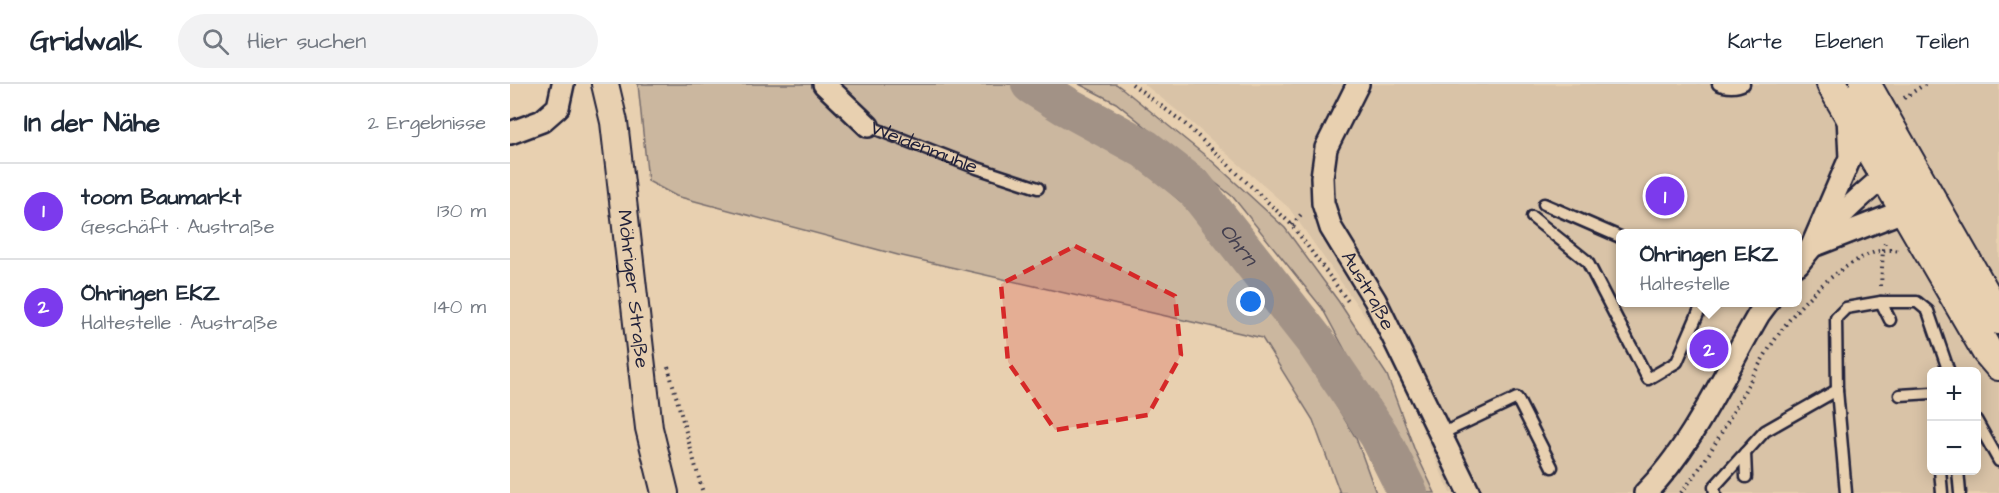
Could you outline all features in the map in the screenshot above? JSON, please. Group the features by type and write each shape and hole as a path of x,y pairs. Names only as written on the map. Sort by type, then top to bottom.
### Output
{"main road":[{"path":"1832,84 1848,111 1897,168 1918,203 1999,319"},
{"path":"1865,84 1897,168"},
{"path":"1918,203 1926,249 1987,351 1999,365"}],"street":[{"path":"510,132 542,121 558,107 563,84"},
{"name":"Möhriger Straße","path":"605,84 614,122 649,428 665,493"},
{"name":"Weidenmühle","path":"824,84 868,126"},
{"name":"Austraße","path":"1358,84 1326,148 1322,177 1323,203 1331,228 1375,300 1469,493"},
{"path":"1812,246 1850,158 1848,111"},
{"path":"1802,258 1870,187 1897,168"},
{"path":"1812,246 1918,203"},
{"path":"1645,493 1664,472 1700,419 1764,307"}],"lane":[{"path":"1719,84 1738,87 1744,84"},
{"name":"Weidenmühle","path":"868,126 977,168 1038,188"},
{"path":"1544,204 1616,235"},
{"path":"1532,217 1587,261 1648,379 1677,362 1701,307"},
{"path":"1881,302 1890,320"},
{"path":"1846,493 1837,390 1836,318 1846,308 1881,302 1917,302 1928,311 1948,367"},
{"path":"1715,493 1714,487 1765,431 1837,390"},
{"path":"1900,394 1927,393"},
{"path":"1441,434 1516,398 1552,467"},
{"path":"1978,421 1999,460"},
{"path":"1745,453 1746,477"},
{"path":"1940,475 1942,493"},
{"path":"1958,475 1960,493"}],"path":[{"path":"1132,84 1184,123 1292,225 1353,309"},
{"path":"1904,98 1925,84"},
{"path":"1802,302 1829,277 1861,258 1883,249 1881,302"},
{"path":"1681,493 1700,471 1777,334 1797,307"}],"highlighted area":[{"path":"1075,246 1175,296 1181,355 1148,415 1055,430 1008,362 1001,284"}],"shaded area":[{"path":"638,84 1020,84 1139,166 1207,224 1300,346 1356,438 1376,493 1340,493 1313,420 1262,338 898,255 676,196 648,181"},
{"path":"1079,84 1116,84 1212,161 1285,228 1339,302 1387,375 1415,451 1435,493 1415,493 1377,409 1322,308 1233,197 1116,103"},
{"path":"1144,84 1999,84 1999,493 1450,493 1388,349 1289,208"}],"waterway":[{"name":"Ohrn","path":"1031,84 1145,149 1194,187 1315,341 1379,435 1408,493"}],"place":[{"name":"toom Baumarkt","path":"1665,196"},
{"name":"Öhringen EKZ","path":"1709,349"}]}
